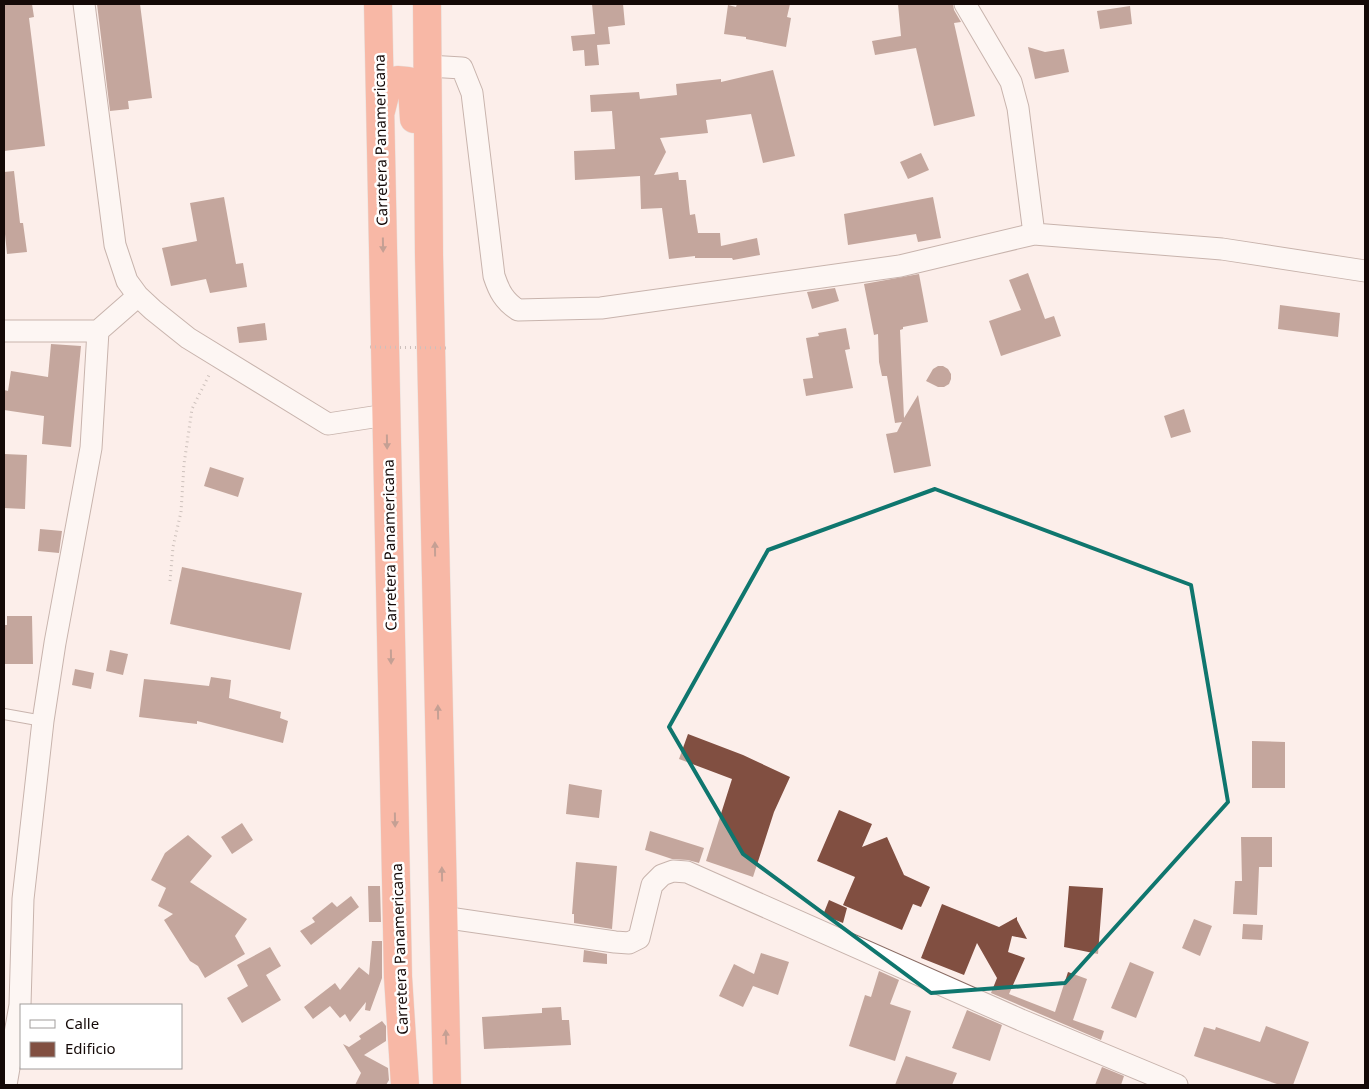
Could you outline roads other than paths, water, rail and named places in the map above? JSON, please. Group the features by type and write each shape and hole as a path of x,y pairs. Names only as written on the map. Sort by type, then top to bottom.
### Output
{"highway":[{"name":"Carretera Panamericana","path":"378,4 398,977 405,1085"},
{"path":"391,4 395,62 398,69 402,73 410,74 428,66"},
{"path":"427,4 429,255 447,1085"},
{"path":"380,117 387,87 397,80 408,81 412,89 414,102 416,213 420,234 429,255"}],"street":[{"path":"84,4 115,245 127,281 138,296 188,338 328,424 386,415"},
{"path":"965,4 1011,82 1018,108 1034,234"},
{"path":"428,66 462,68 472,93 494,276 499,292 509,304 518,310 601,308 900,266 1034,234 1222,249 1365,271"},
{"path":"4,331 98,332 138,296"},
{"path":"6,1085 12,1004 43,721 55,642 91,448 98,332"},
{"path":"442,917 629,943 639,938 652,885 662,875 673,871 687,872 1021,1020 1177,1085"}],"lane":[{"path":"4,714 43,721"}]}
